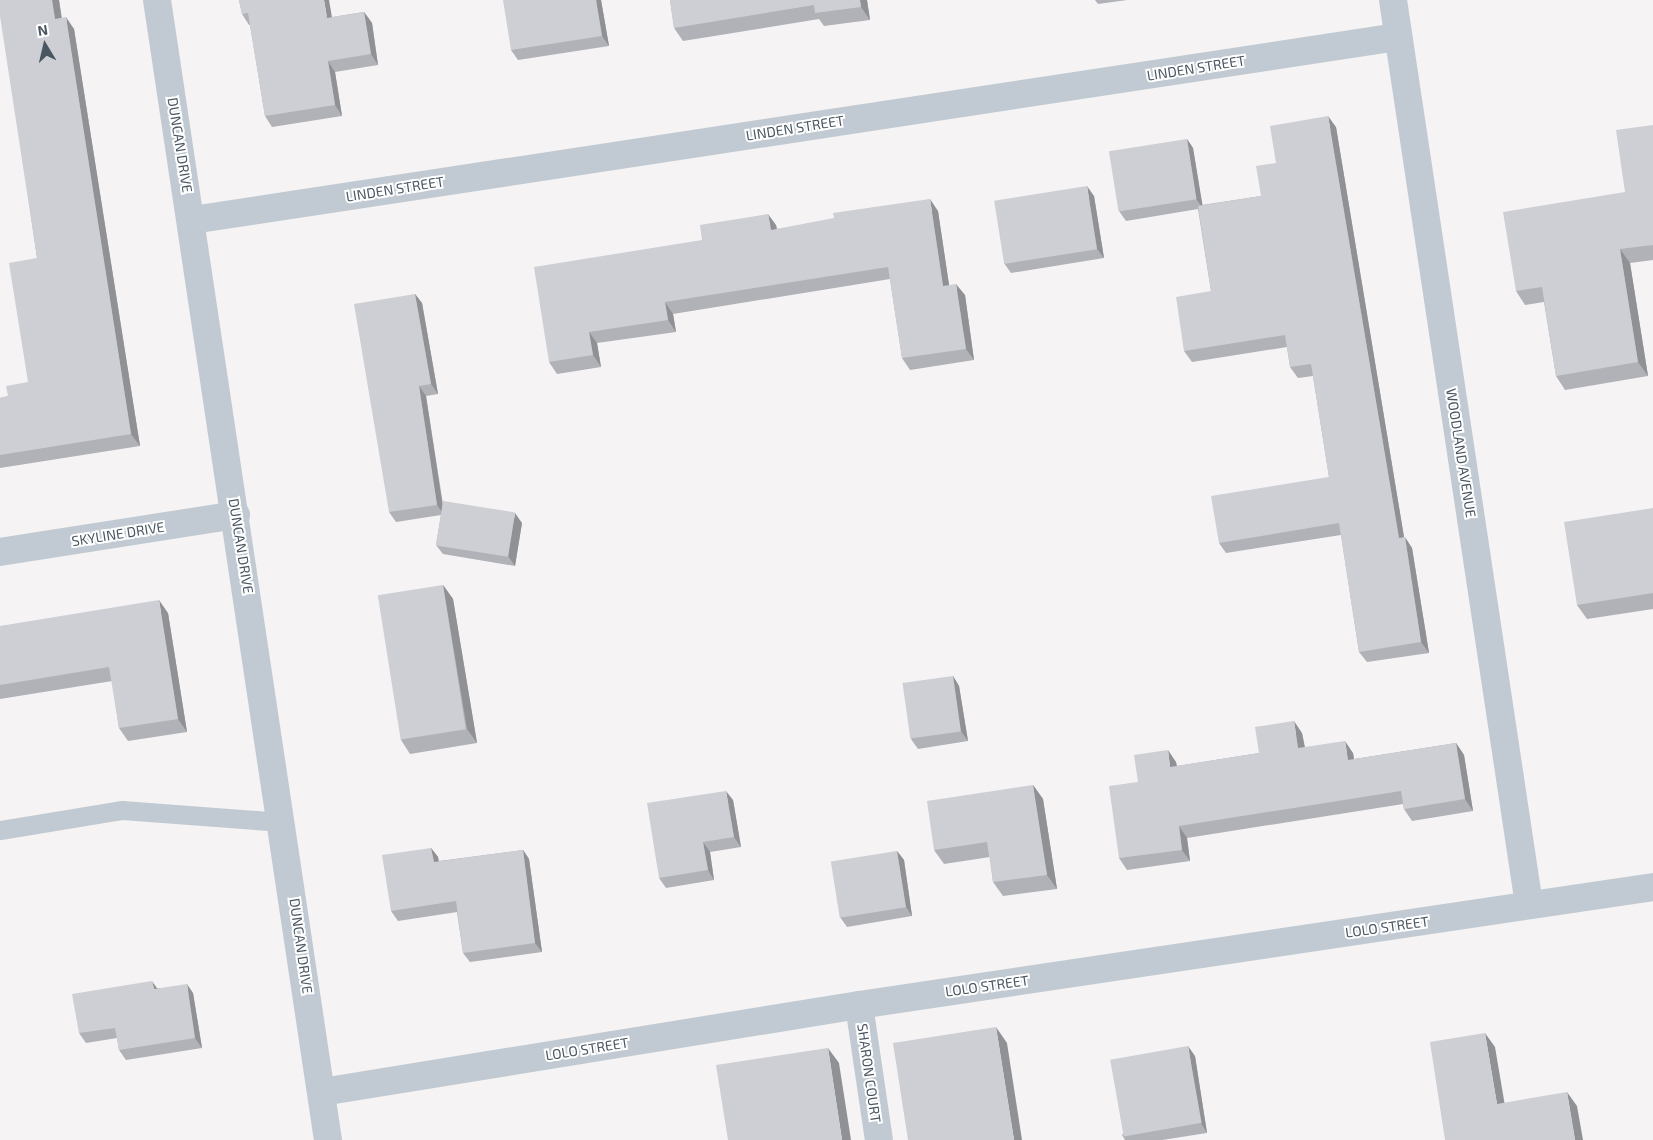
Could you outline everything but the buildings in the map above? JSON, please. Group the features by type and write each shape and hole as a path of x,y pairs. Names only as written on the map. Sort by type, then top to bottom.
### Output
{"street":[{"name":"DUNCAN DRIVE","path":"157,0 283,822 328,1140"},
{"name":"WOODLAND AVENUE","path":"1392,0 1529,905"},
{"name":"LINDEN STREET","path":"192,220 1398,37"},
{"name":"SKYLINE DRIVE","path":"0,552 236,515"},
{"name":"LOLO STREET","path":"322,1092 859,1005 1653,887"},
{"name":"SHARON COURT","path":"859,1005 879,1140"}],"lane":[{"path":"0,830 122,810 283,822"}]}
